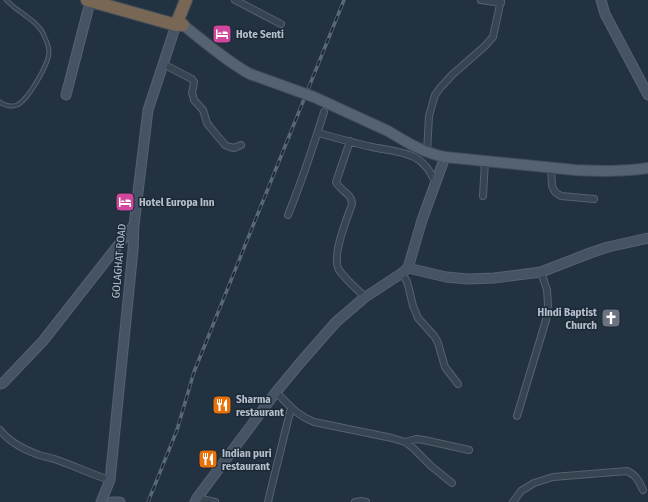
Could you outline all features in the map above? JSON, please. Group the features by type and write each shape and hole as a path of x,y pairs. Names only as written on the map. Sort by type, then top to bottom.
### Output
{"highway":[{"path":"113,0 159,12 179,23"},
{"path":"179,23 186,0"},
{"path":"89,1 179,23"}],"main road":[{"path":"179,23 221,56 250,74 314,97 388,131 401,139 435,155 575,170 615,172 648,168"}],"street":[{"path":"235,0 281,24"},
{"path":"427,152 429,116 435,95 453,74 493,37 501,2 481,0"},
{"path":"601,0 605,14 648,95"},
{"path":"66,95 89,1"},
{"name":"GOLAGHAT ROAD","path":"101,502 110,480 133,250 134,225 148,110 163,64 179,23"},
{"path":"163,64 192,79 194,82 192,93 194,100 203,110 207,123 225,145 230,148 241,145"},
{"path":"288,215 298,192 324,112"},
{"path":"318,133 415,157 428,169 436,183"},
{"path":"350,142 336,180 337,185 350,195 352,200 336,259 340,271 365,297"},
{"path":"445,157 405,271 413,306 418,318 435,337 445,367 458,384"},
{"path":"483,196 485,161"},
{"path":"551,168 552,186 555,192 561,196 594,199"},
{"path":"0,384 3,383 43,341 134,225"},
{"path":"196,500 276,392 317,342 336,322 365,297 405,271 468,279 494,278 541,272 608,247 648,238"},
{"path":"517,416 546,320 548,305 547,290 541,272"},
{"path":"276,392 291,408 304,418 314,422 405,442 452,483"},
{"path":"268,502 291,408"},
{"path":"0,430 5,436 23,448 110,480"},
{"path":"405,442 416,439 469,450"},
{"path":"513,502 521,491 534,483 553,477 627,471 632,473 637,478 643,490"},
{"path":"196,500 215,502"},
{"path":"112,502 120,502"},
{"path":"355,502 366,502"}],"lane":[{"path":"0,102 9,106 18,105 23,101 41,75 49,53 45,36 37,24 6,0"}],"railway":[{"path":"148,502 177,430 194,372 344,0"}],"place":[{"name":"Hote Senti","path":"222,34"},
{"name":"Hotel Europa Inn","path":"125,202"},
{"name":"HIndi Baptist Church","path":"611,318"},
{"name":"Sharma restaurant","path":"222,405"},
{"name":"Indian puri restaurant","path":"208,459"}]}
